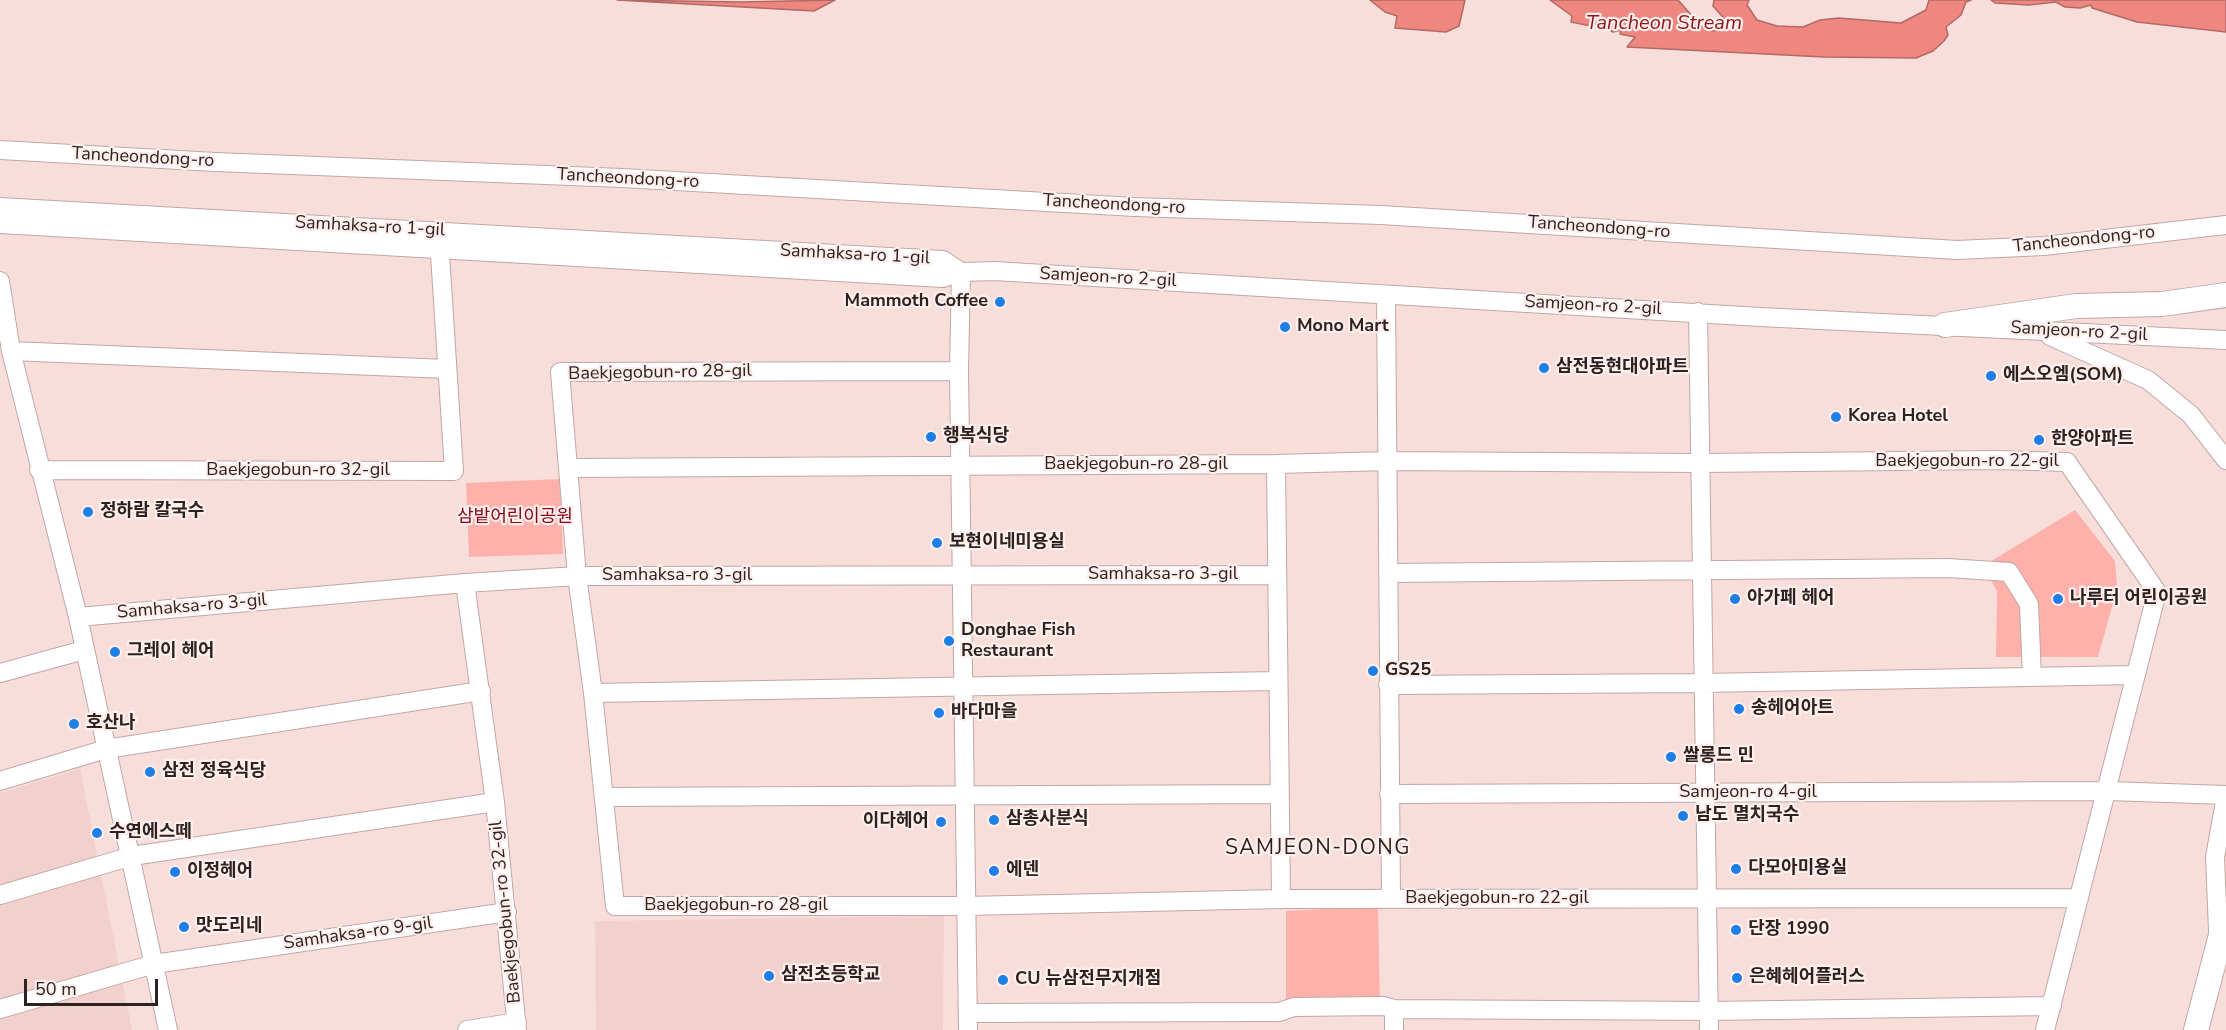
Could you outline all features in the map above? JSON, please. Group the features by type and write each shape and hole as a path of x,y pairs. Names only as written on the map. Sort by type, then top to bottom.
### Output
{"main road":[{"path":"1945,325 2076,306 2162,304 2226,295"},
{"path":"2196,1030 2222,940 2226,916"}],"street":[{"name":"Tancheondong-ro","path":"0,150 214,162 622,178 1135,207 1381,215 1957,250 2044,246 2226,225"},
{"name":"Samhaksa-ro 1-gil","path":"0,207 943,260 961,272"},
{"name":"Samhaksa-ro 1-gil","path":"0,224 438,251 943,278 961,272"},
{"name":"Baekjegobun-ro 32-gil","path":"39,470 454,471 438,251 439,231"},
{"name":"Samjeon-ro 2-gil","path":"961,272 994,271 1386,295 2226,340"},
{"path":"961,272 959,371 968,1021 1280,1021 1294,1007 1384,1005 1394,1009 1709,1011 2052,1006"},
{"path":"0,281 11,351 39,470 78,617 132,856 168,1030"},
{"name":"Baekjegobun-ro 22-gil","path":"1386,295 1391,899 2079,898"},
{"path":"1698,312 1709,1030"},
{"path":"2037,330 2148,380 2191,415 2226,460"},
{"path":"11,351 447,369"},
{"name":"Baekjegobun-ro 28-gil","path":"959,371 560,372 577,576 593,693 615,906 966,906 1281,899 1391,899"},
{"name":"Baekjegobun-ro 22-gil","path":"1389,461 1700,463 1998,460 2067,462 2157,592 2134,675"},
{"name":"Baekjegobun-ro 28-gil","path":"568,468 1276,464 1389,461"},
{"path":"1276,464 1281,899"},
{"path":"1388,573 1948,568 2009,572 2029,604 2032,677"},
{"name":"Samhaksa-ro 3-gil","path":"78,617 465,583 577,576 1277,575"},
{"name":"Baekjegobun-ro 32-gil","path":"465,583 495,802 517,1026 467,1030"},
{"path":"0,673 84,650"},
{"path":"1388,685 1704,683 2134,675 2108,791 2045,1030"},
{"path":"593,693 1277,681"},
{"path":"0,781 106,749 481,690"},
{"name":"Samjeon-ro 4-gil","path":"1389,794 2108,791 2226,796"},
{"path":"604,797 1279,794"},
{"path":"2222,940 2215,856 2226,796"},
{"name":"Baekjegobun-ro 32-gil","path":"0,895 132,856 495,802"},
{"name":"Samhaksa-ro 9-gil","path":"0,1009 154,964 507,912"},
{"path":"1394,1009 1394,1030"}],"shaded area":[{"path":"80,769 132,1030 0,1030 0,793"},
{"name":"삼전초등학교","path":"944,916 943,1030 596,1030 595,921"}],"green space":[{"name":"삼밭어린이공원","path":"560,479 563,554 469,557 466,483"},
{"path":"2075,510 2115,561 2117,589 2098,657 1996,657 1997,591 1983,566"},
{"path":"1378,906 1380,1005 1286,1005 1286,911"}],"water":[{"path":"617,0 742,2 835,0 814,11"},
{"path":"1370,0 1465,0 1459,26 1446,32 1395,28 1397,16 1385,12"},
{"name":"Tancheon Stream","path":"1550,0 1678,0 1701,26 1713,31 1730,25 1713,6 1714,0 1749,0 1747,5 1757,20 1777,26 1803,27 1820,20 1839,18 1901,23 1926,10 1929,0 1971,0 1966,2 1961,15 1946,27 1948,35 1944,41 1933,51 1916,58 1824,57 1627,47 1635,37 1620,34 1621,30 1613,32 1598,23 1591,26 1571,22 1572,16"},
{"path":"1991,0 2226,0 2226,32 2137,22 2092,8 2091,5 2080,8 2065,7 2056,2 2029,5 1995,3"}],"place":[{"name":"Mammoth Coffee","path":"1000,302"},
{"name":"Mono Mart","path":"1285,327"},
{"name":"삼전동현대아파트","path":"1544,368"},
{"name":"에스오엠(SOM)","path":"1991,376"},
{"name":"Korea Hotel","path":"1836,417"},
{"name":"행복식당","path":"931,437"},
{"name":"한양아파트","path":"2039,440"},
{"name":"정하람 칼국수","path":"88,512"},
{"name":"보현이네미용실","path":"937,543"},
{"name":"아가페 헤어","path":"1735,599"},
{"name":"나루터 어린이공원","path":"2058,599"},
{"name":"Donghae Fish Restaurant","path":"949,641"},
{"name":"그레이 헤어","path":"115,652"},
{"name":"GS25","path":"1373,671"},
{"name":"송헤어아트","path":"1739,709"},
{"name":"바다마을","path":"939,713"},
{"name":"호산나","path":"74,724"},
{"name":"쌀롱드 민","path":"1671,757"},
{"name":"삼전 정육식당","path":"150,772"},
{"name":"남도 멸치국수","path":"1683,816"},
{"name":"삼총사분식","path":"994,820"},
{"name":"이다헤어","path":"941,822"},
{"name":"수연에스떼","path":"97,833"},
{"name":"다모아미용실","path":"1736,869"},
{"name":"에덴","path":"994,871"},
{"name":"이정헤어","path":"175,872"},
{"name":"맛도리네","path":"184,927"},
{"name":"단장 1990","path":"1736,930"},
{"name":"삼전초등학교","path":"769,976"},
{"name":"은혜헤어플러스","path":"1737,978"},
{"name":"CU 뉴삼전무지개점","path":"1003,980"}],"district":[{"name":"SAMJEON-DONG","path":"1318,849"}]}
